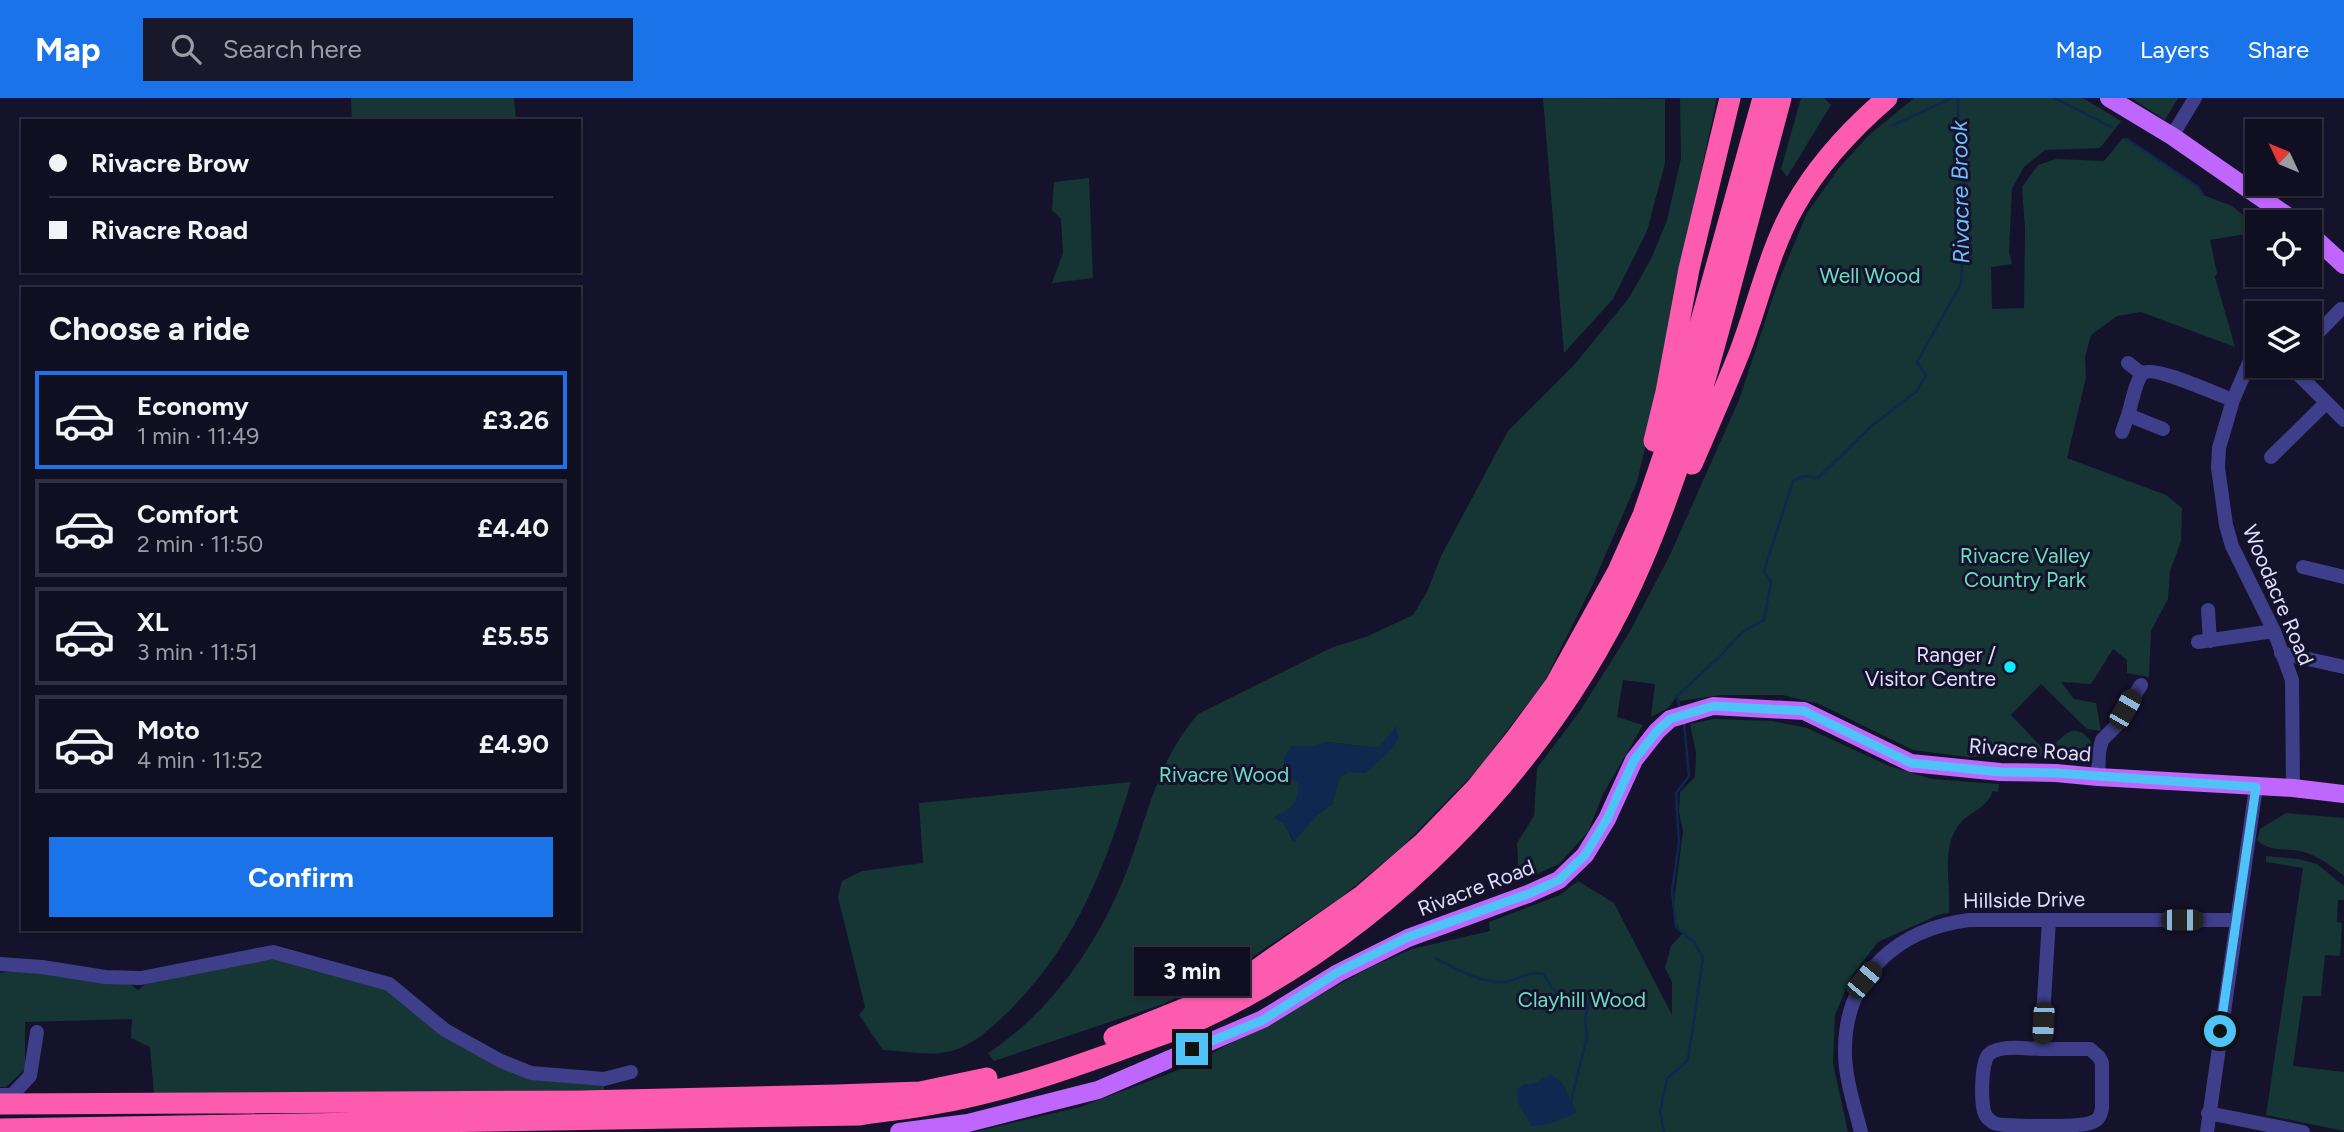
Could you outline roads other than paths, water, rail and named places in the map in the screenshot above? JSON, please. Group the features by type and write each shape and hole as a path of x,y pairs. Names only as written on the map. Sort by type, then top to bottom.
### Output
{"highway":[{"path":"1625,577 1689,269 1730,98"},
{"path":"0,1129 860,1115 936,1104 1074,1068 1196,1021 1249,994 1354,926 1406,884 1507,780 1540,737 1595,655 1625,577 1664,454 1763,98"},
{"path":"0,1104 580,1101 920,1092 1009,1073 1074,1052 1191,1006 1252,973 1363,895 1423,843 1476,788 1555,685 1657,527 1703,392 1781,98"},
{"path":"1625,577 1666,525 1740,352 1794,206 1834,149 1887,98"}],"main road":[{"path":"2109,98 2172,136 2279,210"},
{"path":"2322,245 2344,265"},
{"name":"Rivacre Road","path":"899,1132 968,1123 1098,1090 1263,1020 1338,972 1408,937 1528,894 1559,880 1585,855 1607,819 1634,760 1657,731 1670,719 1713,706 1804,711 1911,763 2000,772 2293,788 2344,794"}],"street":[{"path":"2172,136 2195,98"},
{"path":"2322,329 2341,309"},
{"path":"2128,363 2142,374"},
{"path":"2142,374 2153,371 2233,400"},
{"name":"Woodacre Road","path":"2245,372 2224,429 2218,468 2232,546 2274,631 2292,680 2293,788"},
{"path":"2122,432 2142,374"},
{"path":"2302,378 2344,419"},
{"path":"2271,457 2326,403"},
{"path":"2128,415 2163,429"},
{"path":"2304,568 2344,577"},
{"path":"2208,610 2204,642 2274,631"},
{"path":"2281,653 2344,667"},
{"path":"2098,777 2102,740 2116,726 2141,685"},
{"path":"2207,1132 2256,787"},
{"name":"Hillside Drive","path":"1861,1132 1847,1071 1847,1025 1864,980 1884,955 1916,934 1949,923 1969,920 2236,920"},
{"path":"2041,1049 2049,920"},
{"path":"0,964 42,967 105,977 141,978 272,952 389,984 445,1030 501,1061 531,1073 604,1080 631,1072"},
{"path":"0,1095 12,1095 30,1076 37,1032"},
{"path":"2005,1049 2041,1049 2090,1049 2099,1057 2102,1063 2102,1108 2097,1119 2083,1125 1997,1125 1985,1116 1983,1065 1989,1054 2005,1049"},
{"path":"2208,1113 2303,1132"}],"water":[{"path":"1396,726 1398,739 1392,749 1365,773 1348,772 1340,777 1332,804 1316,816 1294,842 1284,823 1274,818 1290,808 1297,796 1298,782 1284,777 1284,758 1291,746 1316,746 1327,742 1379,748"},
{"path":"1551,1074 1563,1084 1577,1113 1549,1124 1532,1126 1518,1103 1517,1090 1523,1084 1533,1084"}],"waterway":[{"path":"1893,125 1952,98"},
{"name":"Rivacre Brook","path":"1680,708 1677,696 1744,631 1764,620 1771,582 1764,571 1793,481 1804,476 1818,478 1870,427 1916,392 1926,375 1917,362 1961,284 1965,194 1958,133 1958,98"},
{"path":"2054,98 2111,127"},
{"path":"2127,139 2198,187 2203,195"},
{"name":"Rivacre Brook","path":"1664,1132 1660,1111 1667,1079 1688,1060 1703,958 1694,942 1676,927 1672,891 1679,843 1676,793 1689,776 1684,722"},
{"path":"1435,958 1484,980 1502,982 1537,973 1544,974 1553,989 1563,995 1592,991 1585,1018 1587,1037 1571,1101"}],"place":[{"name":"Ranger / Visitor Centre","path":"2010,667"}],"park label":[{"name":"Well Wood","path":"1870,276"},
{"name":"Rivacre Valley Country Park","path":"2025,568"},
{"name":"Rivacre Wood","path":"1224,775"},
{"name":"Clayhill Wood","path":"1582,1000"}]}
